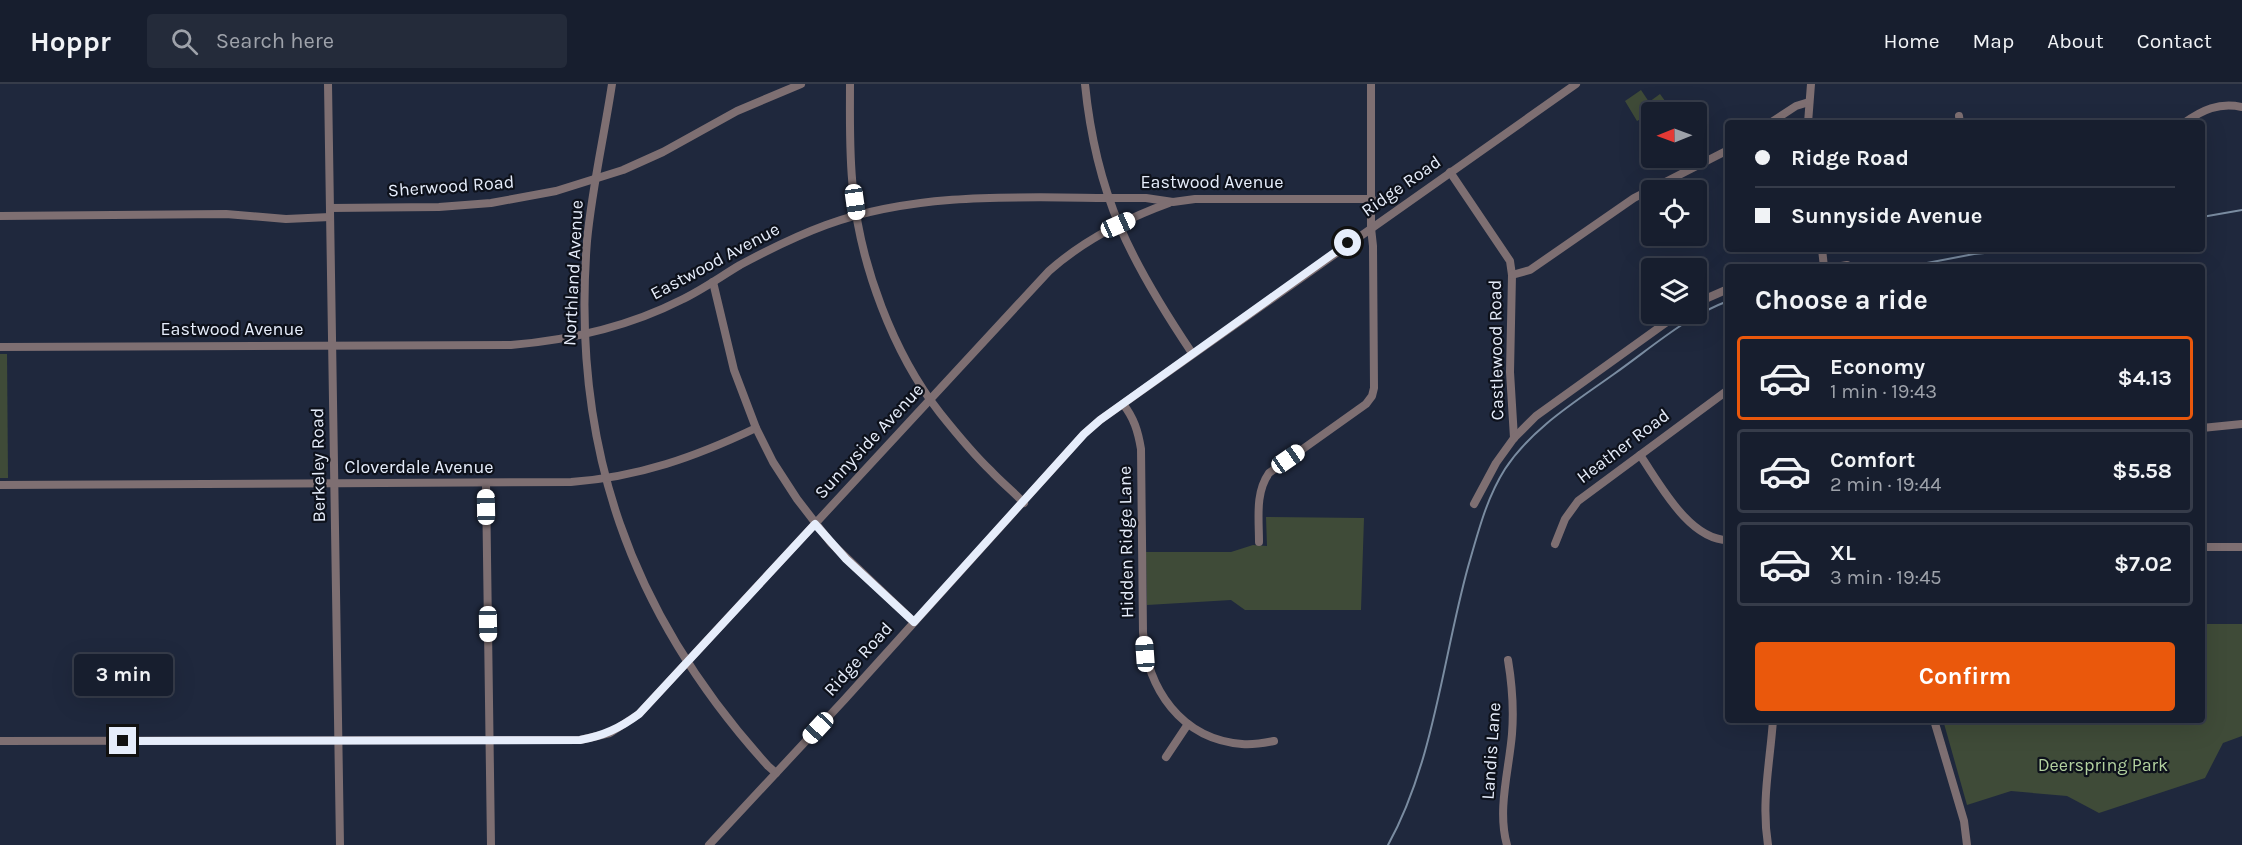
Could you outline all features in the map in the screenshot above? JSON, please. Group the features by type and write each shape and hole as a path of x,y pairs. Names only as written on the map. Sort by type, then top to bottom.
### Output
{"street":[{"name":"Berkeley Road","path":"328,84 340,845"},
{"name":"Northland Avenue","path":"612,84 594,180 587,241 585,334 590,395 606,478 626,541 657,611 688,663 723,714 776,773"},
{"name":"Sherwood Road","path":"0,216 226,214 276,219 330,212 491,203 556,191 594,180 663,152 737,111 801,84"},
{"path":"850,84 852,177 856,215 866,260 882,305 901,349 930,399 970,449 1024,503"},
{"path":"1085,84 1091,133 1107,199 1138,267 1192,353"},
{"path":"1259,542 1259,493 1269,473 1366,404 1372,396 1374,387 1371,84"},
{"name":"Ridge Road","path":"710,845 1024,503 1084,434 1192,353 1576,84"},
{"path":"1808,120 1811,84"},
{"path":"1775,120 1796,106 1809,102"},
{"path":"2189,120 2206,109 2219,105 2242,107"},
{"path":"1512,275 1530,270 1634,198 1725,152"},
{"name":"Castlewood Road","path":"1450,172 1510,261 1512,275 1510,372 1514,438"},
{"name":"Eastwood Avenue","path":"0,347 542,343 585,334 648,315 682,300 790,240 856,215 915,203 965,199 1146,198 1173,202 1195,199 1372,199"},
{"name":"Sunnyside Avenue","path":"0,741 580,740 610,733 639,714 688,663 1049,271 1086,242 1118,225 1173,202"},
{"path":"713,282 734,370 756,428 773,462 815,524 846,559 914,622"},
{"path":"1707,298 1725,290"},
{"path":"1474,504 1496,463 1514,438 1550,405 1664,324"},
{"name":"Heather Road","path":"1555,544 1565,519 1578,501 1725,392"},
{"name":"Hidden Ridge Lane","path":"1123,404 1131,414 1138,430 1141,449 1145,654 1149,670 1164,698 1188,724 1200,732 1229,743 1252,744 1274,741"},
{"path":"2205,428 2242,424"},
{"name":"Cloverdale Avenue","path":"0,485 571,482 641,472 684,460 756,428"},
{"path":"1640,455 1684,516 1698,530 1711,537 1725,539"},
{"path":"486,484 490,845"},
{"path":"2205,547 2242,547"},
{"name":"Landis Lane","path":"1507,845 1503,809 1512,715 1508,660"},
{"path":"1768,845 1764,794 1773,723"},
{"path":"1935,723 1964,821 1967,845"},
{"path":"1166,757 1188,724"}],"green space":[{"path":"1641,90 1649,102 1641,102 1641,119 1637,121 1625,101"},
{"path":"1660,94 1666,102 1649,102"},
{"path":"0,354 7,354 8,478 0,478"},
{"path":"1266,517 1364,518 1361,610 1245,610 1231,600 1147,605 1146,552 1231,552 1253,545 1267,546"},
{"name":"Deerspring Park","path":"2205,624 2242,624 2242,736 2223,743 2205,778 2099,813 2067,796 2011,791 1967,805 1944,723 2205,723"}],"waterway":[{"path":"2205,216 2242,210"},
{"path":"1922,264 1995,252"},
{"path":"1388,845 1404,813 1427,744 1468,567 1479,529 1498,480 1528,441 1569,406 1683,324 1725,302"}],"route":[{"path":"123,741 580,740 610,733 639,714 815,524 846,559 914,622 1084,434 1100,420 1348,243"}]}
